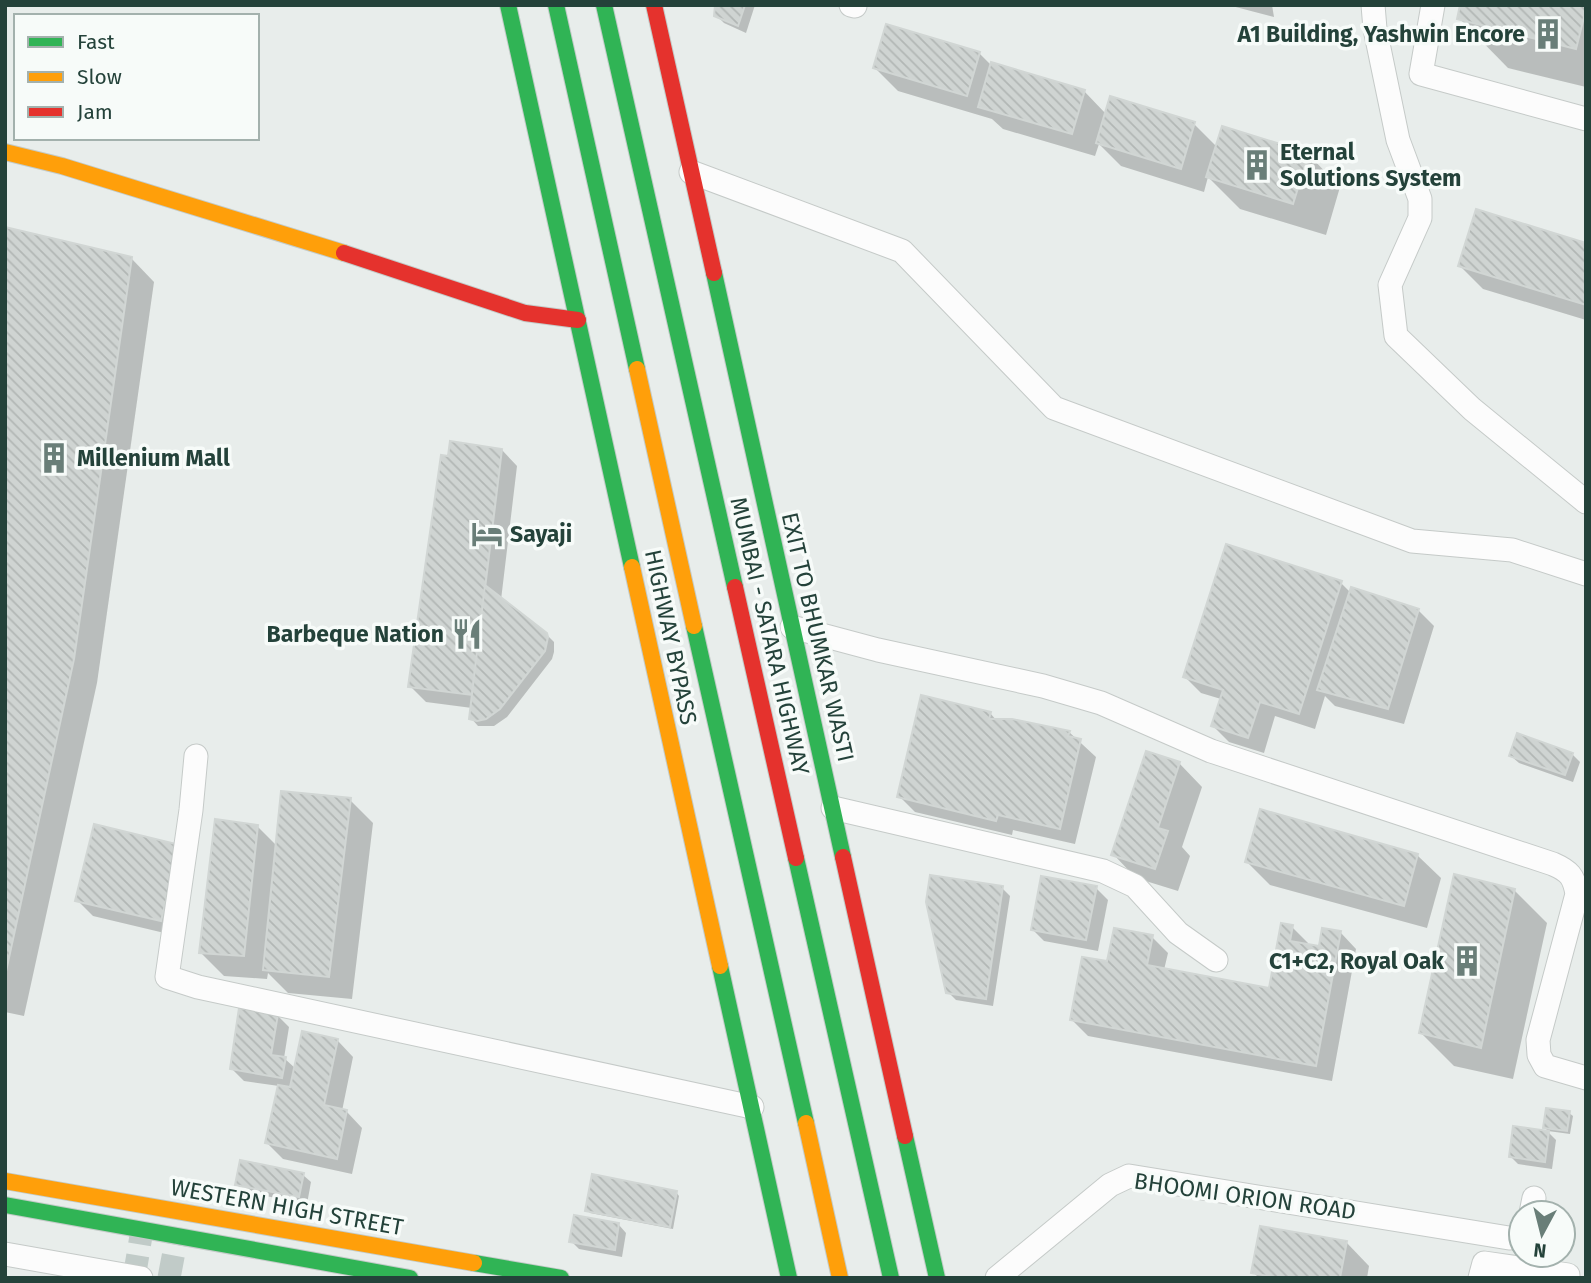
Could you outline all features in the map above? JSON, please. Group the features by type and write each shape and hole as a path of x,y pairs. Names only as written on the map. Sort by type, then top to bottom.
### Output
{"main road":[{"name":"HIGHWAY BYPASS","path":"508,5 789,1278"},
{"path":"556,5 840,1278"},
{"name":"MUMBAI - SATARA HIGHWAY","path":"604,5 891,1278"},
{"name":"EXIT TO BHUMKAR WASTI","path":"654,5 937,1278"},
{"path":"5,152 62,166 395,268 525,313 578,320"},
{"name":"WESTERN HIGH STREET","path":"5,1181 561,1278"},
{"name":"WESTERN HIGH STREET","path":"5,1205 410,1278"},
{"path":"162,1234 166,1209"}],"street":[{"path":"1373,5 1375,29 1398,140 1420,199 1420,218 1390,285 1396,337 1472,409 1586,502"},
{"path":"1433,5 1421,74 1586,119"},
{"path":"691,172 902,251 1054,408 1412,541 1512,550 1586,574"},
{"path":"792,627 878,650 1043,686 1101,703 1211,751 1553,864 1567,871 1575,880 1577,894 1538,1040 1539,1055 1545,1066 1586,1078"},
{"path":"195,757 191,810 167,977 210,989 752,1107"},
{"path":"832,808 1111,874 1135,886 1178,933 1216,960"},
{"name":"BHOOMI ORION ROAD","path":"997,1278 1110,1185 1129,1176 1507,1238"},
{"path":"5,1254 141,1278"},
{"path":"1480,1278 1485,1263 1568,1275 1568,1278"},
{"path":"1581,1278 1581,1269 1586,1269"}],"building":[{"path":"715,5 745,5 738,26 714,16"},
{"name":"A1 Building, Yashwin Encore","path":"1460,5 1586,5 1586,9 1576,49 1457,19"},
{"path":"886,24 980,52 967,96 873,68"},
{"path":"991,62 1085,90 1072,134 978,107"},
{"path":"1110,96 1195,122 1181,169 1096,143"},
{"name":"Eternal Solutions System","path":"1222,126 1309,153 1293,204 1206,177"},
{"path":"1476,209 1586,243 1586,305 1458,266"},
{"name":"Millenium Mall","path":"5,227 132,257 74,659 5,976"},
{"path":"450,441 502,449 472,695 408,687 441,455 448,456"},
{"path":"1226,544 1342,581 1299,714 1260,702 1248,738 1211,726 1223,690 1183,677"},
{"path":"485,585 547,633 548,637 545,651 500,709 486,719 477,721 469,719"},
{"path":"1351,587 1419,609 1388,709 1317,690"},
{"path":"921,695 991,712 989,719 1012,719 1070,731 1068,736 1081,739 1060,829 998,815 996,821 897,797"},
{"path":"1517,733 1573,753 1565,775 1509,756"},
{"path":"1146,751 1180,762 1158,828 1168,831 1155,869 1111,855"},
{"path":"281,791 351,798 329,977 263,970"},
{"path":"1260,809 1418,854 1404,906 1245,862"},
{"path":"215,819 258,825 244,956 199,953"},
{"path":"94,824 180,845 161,921 75,901"},
{"name":"C1+C2, Royal Oak","path":"1454,874 1515,889 1481,1048 1419,1033"},
{"path":"930,875 1003,886 986,999 946,993 926,902"},
{"path":"1041,876 1097,886 1086,940 1031,930"},
{"path":"1281,923 1293,925 1290,941 1319,946 1322,928 1341,931 1316,1066 1070,1020 1082,957 1107,961 1114,928 1153,935 1147,965 1269,988"},
{"path":"239,1008 278,1014 271,1055 286,1057 282,1078 230,1069"},
{"path":"302,1031 338,1039 324,1105 347,1110 337,1159 265,1143 278,1085 290,1087"},
{"path":"1546,1108 1570,1111 1567,1131 1543,1128"},
{"path":"1513,1126 1549,1131 1545,1162 1509,1157"},
{"path":"240,1160 304,1173 299,1197 235,1185"},
{"path":"592,1174 677,1191 670,1227 585,1211"},
{"path":"574,1215 619,1223 615,1250 569,1242"},
{"path":"1260,1226 1347,1241 1340,1278 1279,1278 1251,1273"}],"tunnel":[{"path":"134,1278 142,1230"},
{"path":"169,1278 177,1236"}],"traffic: fast":[{"path":"508,5 632,567"},
{"path":"556,5 637,369"},
{"path":"604,5 735,587"},
{"path":"714,273 843,857"},
{"path":"694,626 806,1123"},
{"path":"796,858 891,1278"},
{"path":"720,966 789,1278"},
{"path":"905,1136 937,1278"},
{"path":"5,1205 410,1278"},
{"path":"474,1263 561,1278"}],"traffic: slow":[{"path":"5,152 62,166 344,253"},
{"path":"637,369 694,626"},
{"path":"632,567 720,966"},
{"path":"806,1123 840,1278"},
{"path":"5,1181 474,1263"}],"traffic: jam":[{"path":"654,5 714,273"},
{"path":"344,253 525,313 578,320"},
{"path":"735,587 796,858"},
{"path":"843,857 905,1136"}],"place":[{"name":"A1 Building, Yashwin Encore","path":"1548,34"},
{"name":"Eternal Solutions System","path":"1257,165"},
{"name":"Millenium Mall","path":"54,458"},
{"name":"Sayaji","path":"487,534"},
{"name":"Barbeque Nation","path":"467,634"},
{"name":"C1+C2, Royal Oak","path":"1467,961"}]}
